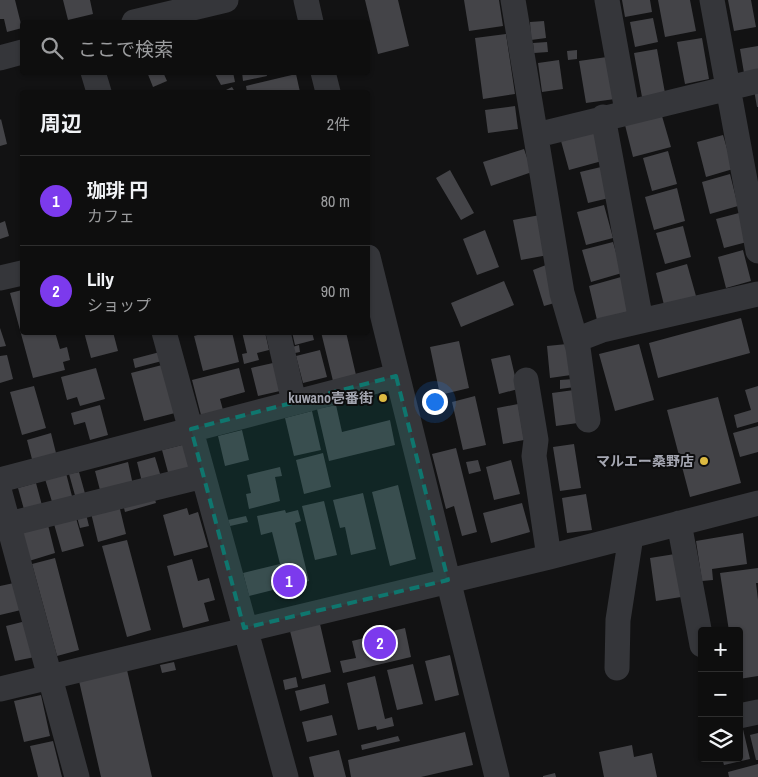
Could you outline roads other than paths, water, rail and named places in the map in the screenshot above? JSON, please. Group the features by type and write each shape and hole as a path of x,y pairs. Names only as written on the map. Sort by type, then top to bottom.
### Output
{"street":[{"path":"140,20 182,5 226,0"},
{"path":"306,0 311,20"},
{"path":"513,0 562,293 576,340 588,420"},
{"path":"607,0 627,111"},
{"path":"712,0 758,251"},
{"path":"0,58 20,53"},
{"path":"94,75 98,90"},
{"path":"324,75 328,90"},
{"path":"537,135 627,111 758,81"},
{"path":"603,117 641,321"},
{"path":"370,266 495,777"},
{"path":"0,278 20,273"},
{"path":"576,340 602,330 758,294"},
{"path":"165,335 286,777"},
{"path":"279,335 294,402"},
{"path":"0,480 191,428 396,376"},
{"path":"526,380 536,440 534,456 548,556"},
{"path":"8,524 203,476"},
{"path":"0,493 77,777"},
{"path":"0,690 244,628 632,536 758,503"},
{"path":"679,523 699,627"},
{"path":"617,668 618,620 632,536"},
{"path":"743,715 758,712"}],"place":[{"name":"kuwano壱番街","path":"383,398"},
{"name":"マルエー桑野店","path":"704,461"},
{"name":"珈琲 円","path":"289,581"},
{"name":"Lily","path":"380,643"}]}
